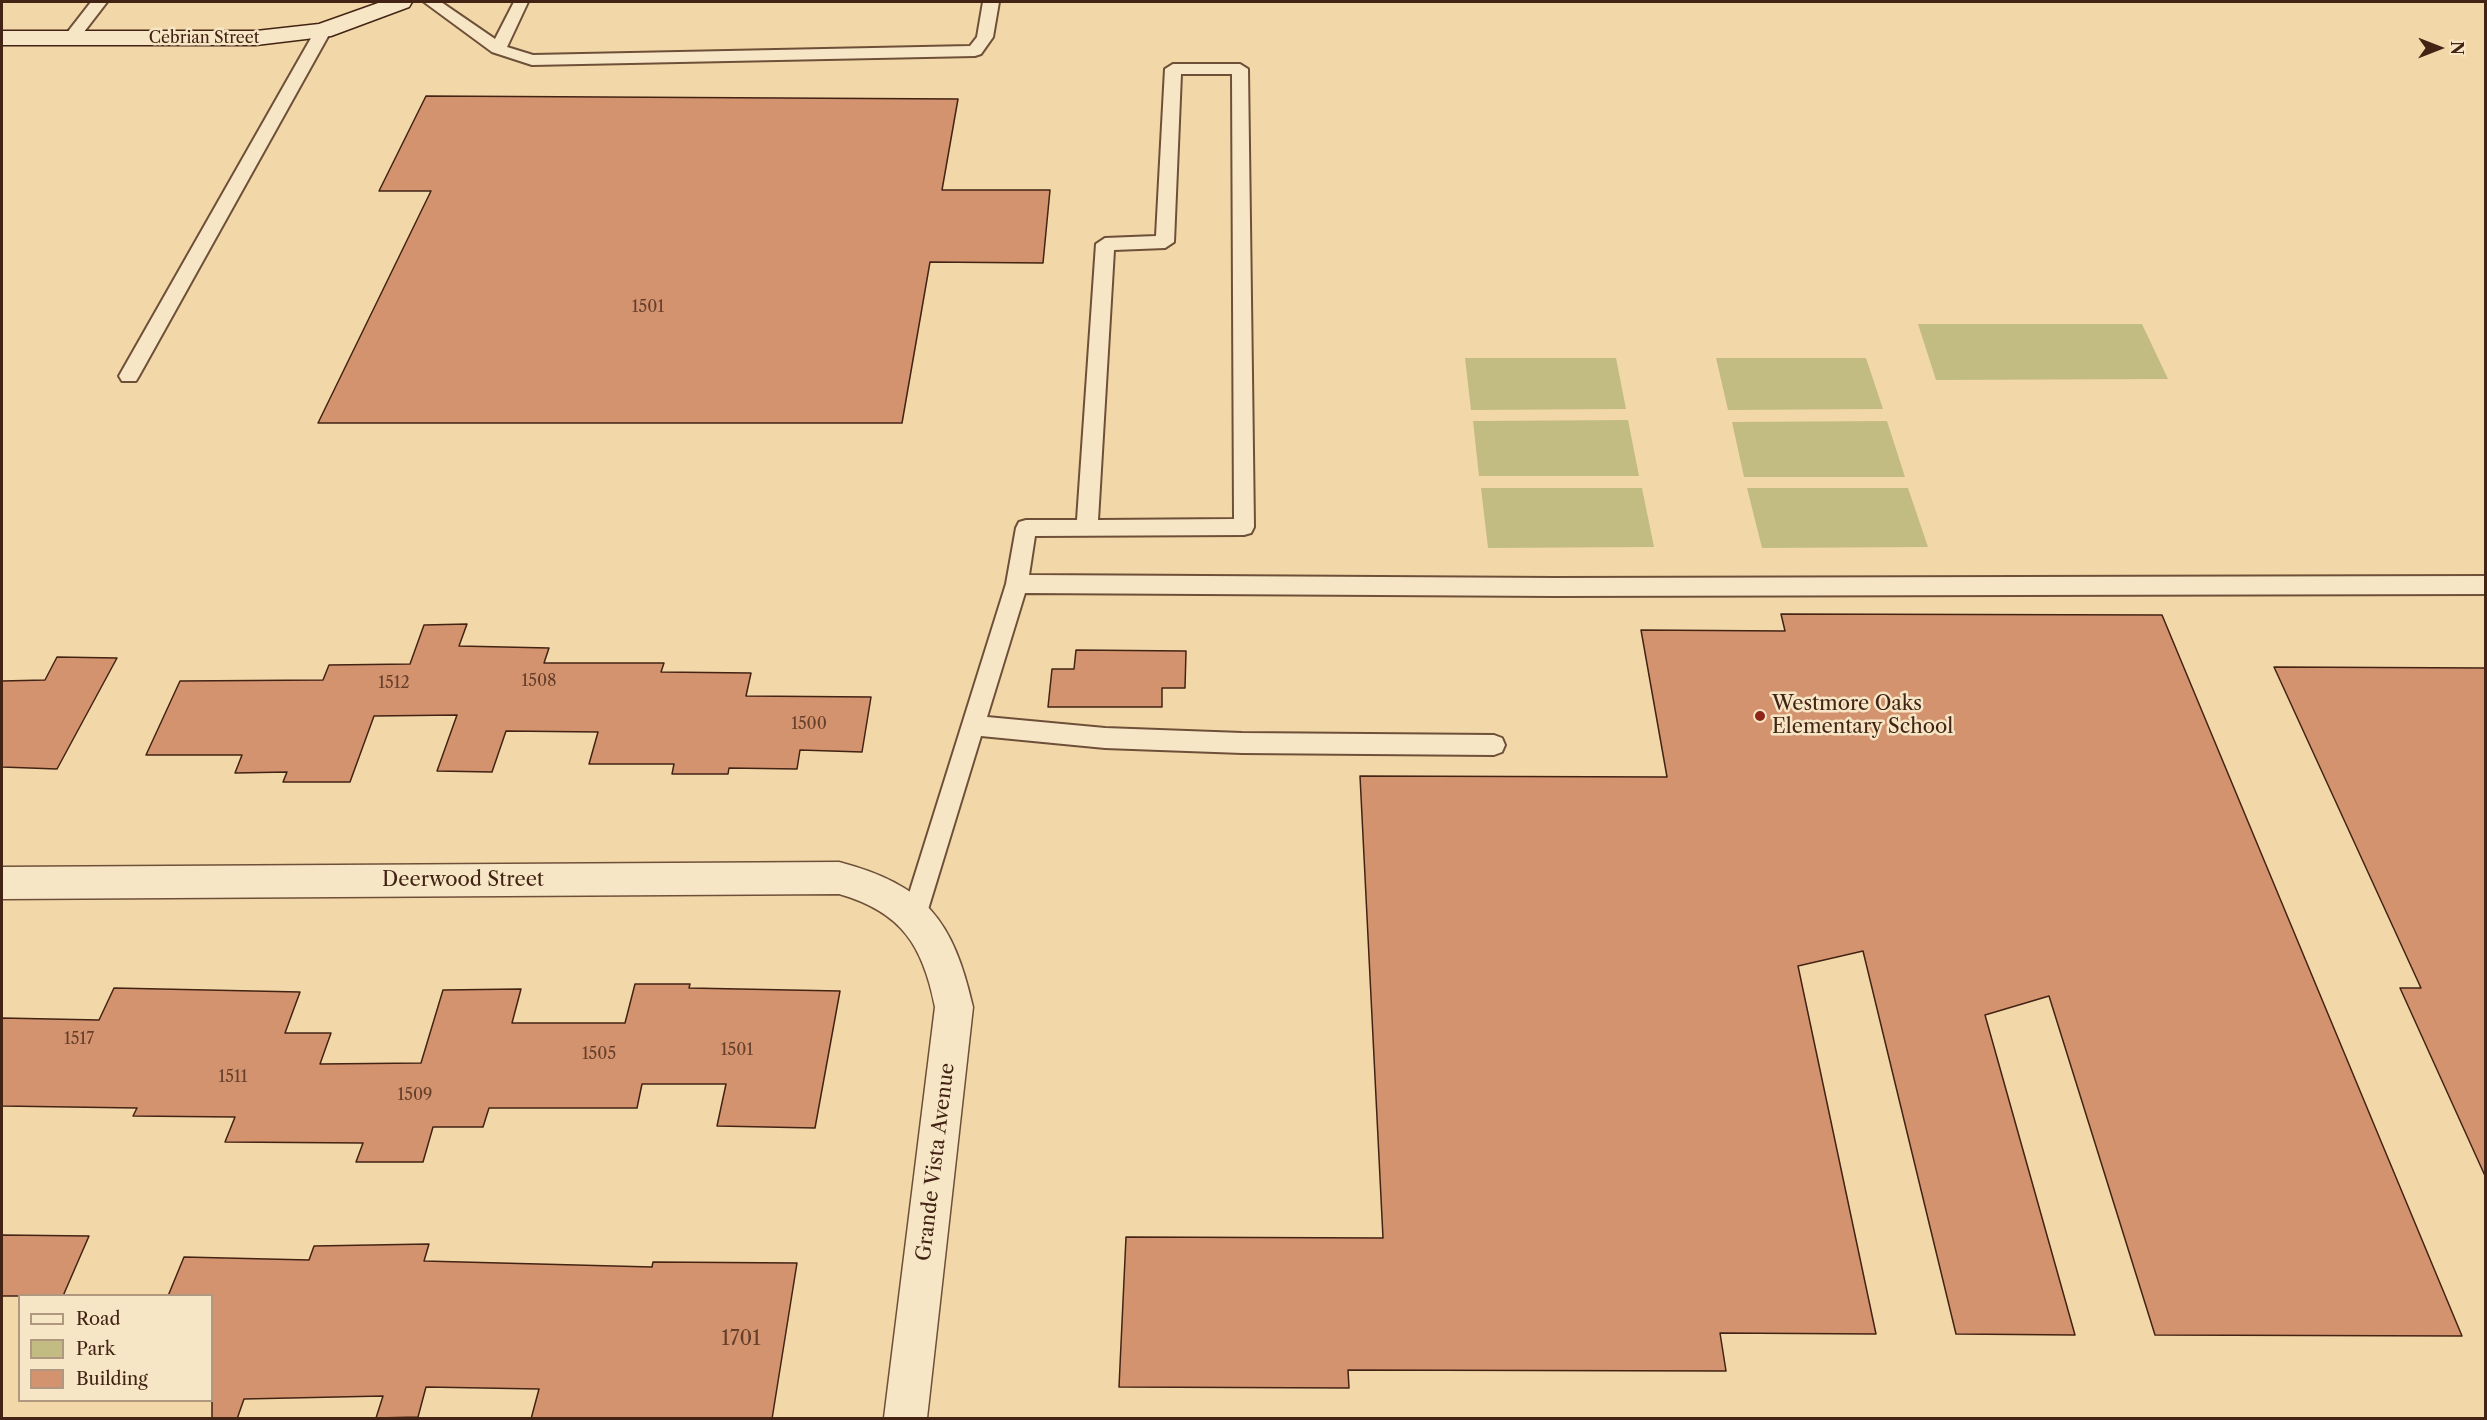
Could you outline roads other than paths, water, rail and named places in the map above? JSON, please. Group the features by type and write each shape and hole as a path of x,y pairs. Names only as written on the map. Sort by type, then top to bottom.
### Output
{"street":[{"name":"Cebrian Street","path":"2,38 256,38 323,31 401,2"},
{"name":"Deerwood Street","path":"2,883 839,878 867,884 896,899 914,916"},
{"name":"Grande Vista Avenue","path":"906,1419 954,1007 949,974 938,945 914,916"}],"lane":[{"path":"71,38 99,2"},
{"path":"432,2 498,49 532,60 975,51 985,37 991,2"},
{"path":"498,49 522,2"},
{"path":"129,376 323,31"},
{"path":"914,916 1017,584 1026,528 1087,528 1244,527 1240,69 1173,69 1164,242 1105,244 1087,528"},
{"path":"1017,584 1555,587 2486,585"},
{"path":"972,725 1151,740 1494,745"}],"place":[{"name":"Westmore Oaks Elementary School","path":"1760,716"}]}
